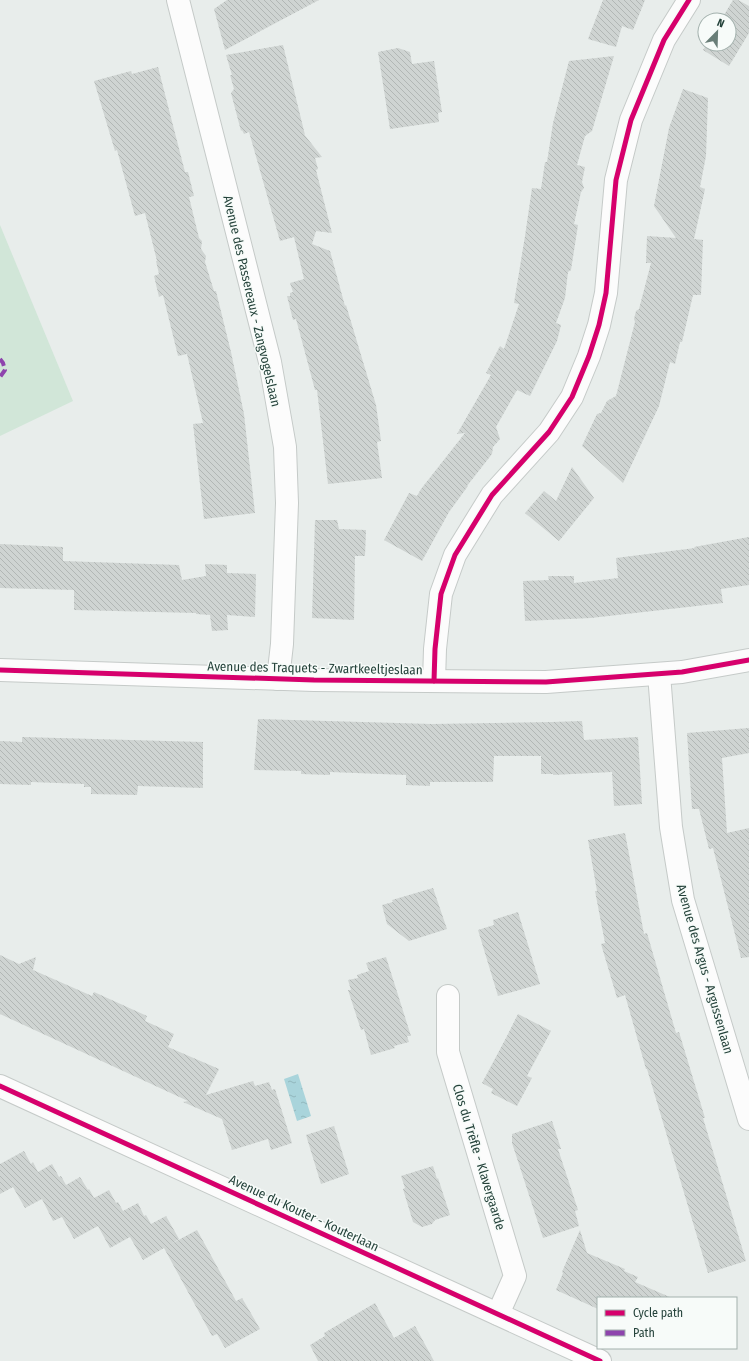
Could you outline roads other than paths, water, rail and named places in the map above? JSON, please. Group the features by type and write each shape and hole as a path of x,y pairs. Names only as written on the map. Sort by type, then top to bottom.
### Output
{"street":[{"name":"Avenue des Passereaux - Zangvogelslaan","path":"178,0 270,362 285,447 286,511 282,644 278,679"},
{"path":"434,681 435,649 441,594 455,555 492,496 549,432 572,397 589,356 599,325 606,293 616,180 631,120 664,40 689,0"},
{"name":"Avenue des Traquets - Zwartkeeltjeslaan","path":"0,670 278,679 546,682 682,672 749,660"},
{"name":"Avenue des Argus - Argussenlaan","path":"659,674 671,827 683,900 749,1119"},
{"name":"Clos du Trèfle - Klavergaarde","path":"448,996 448,1052 514,1276 498,1314"},
{"name":"Avenue du Kouter - Kouterlaan","path":"0,1086 600,1361"}],"water":[{"path":"298,1074 311,1116 297,1121 284,1079"}]}
